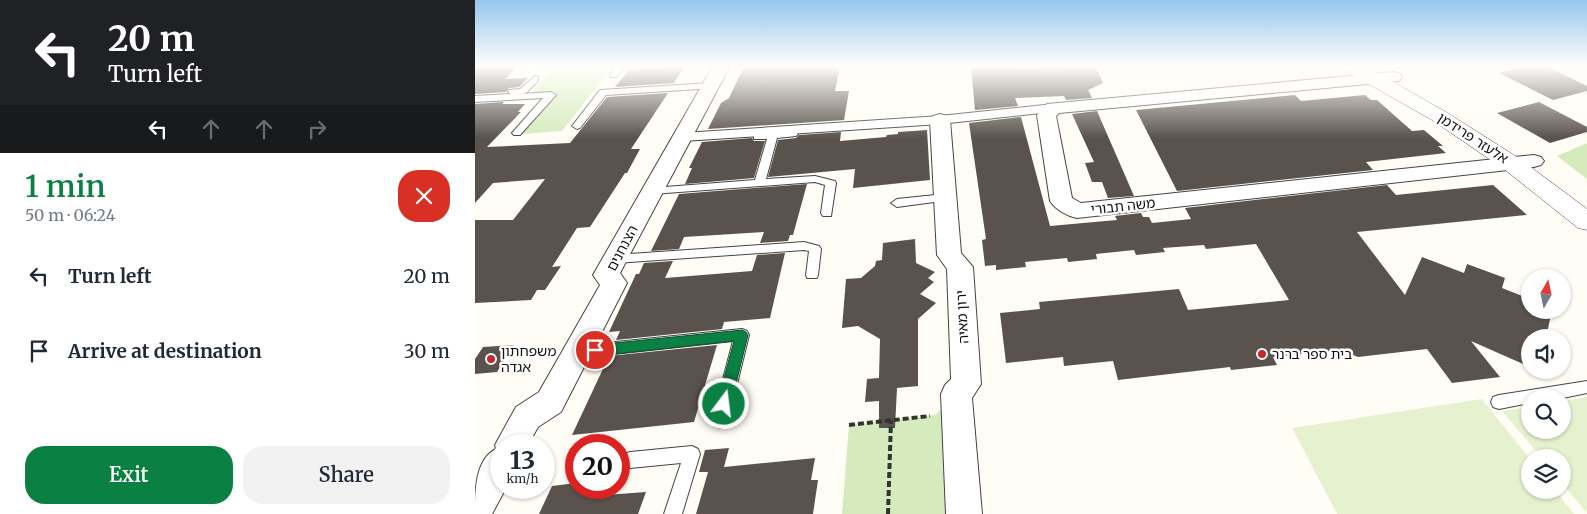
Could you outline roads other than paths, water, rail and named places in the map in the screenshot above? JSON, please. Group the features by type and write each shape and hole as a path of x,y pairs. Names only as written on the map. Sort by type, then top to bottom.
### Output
{"street":[{"name":"הצנחנים","path":"517,434 527,417 550,402 614,283 606,275 708,90"},
{"path":"683,137 939,120 1226,90"},
{"name":"אלעזר פרידמן","path":"1402,90 1439,116 1587,200"},
{"name":"משה תבורי","path":"1053,108 1046,115 1061,201 1077,210 1523,162"},
{"name":"ירון מאיה","path":"939,120 949,254 960,267 966,384 957,394 965,514"},
{"name":"אלעזר פרידמן","path":"1523,162 1587,222"},
{"path":"475,510 490,483"}],"lane":[{"path":"475,94 524,90"},
{"path":"577,126 603,92 617,90"},
{"path":"475,99 551,95 517,133"},
{"path":"758,137 793,134"},
{"path":"760,183 773,136"},
{"path":"652,191 815,178 831,183 827,213"},
{"path":"897,203 945,198"},
{"path":"615,259 804,246 815,250 813,275"},
{"path":"577,352 742,335 720,421"},
{"path":"1499,402 1587,387"},
{"path":"630,460 692,454 673,514"}],"place":[{"name":"בית ספר ברנר","path":"1262,354"},
{"name":"משפחתון אגדה","path":"491,359"}]}
